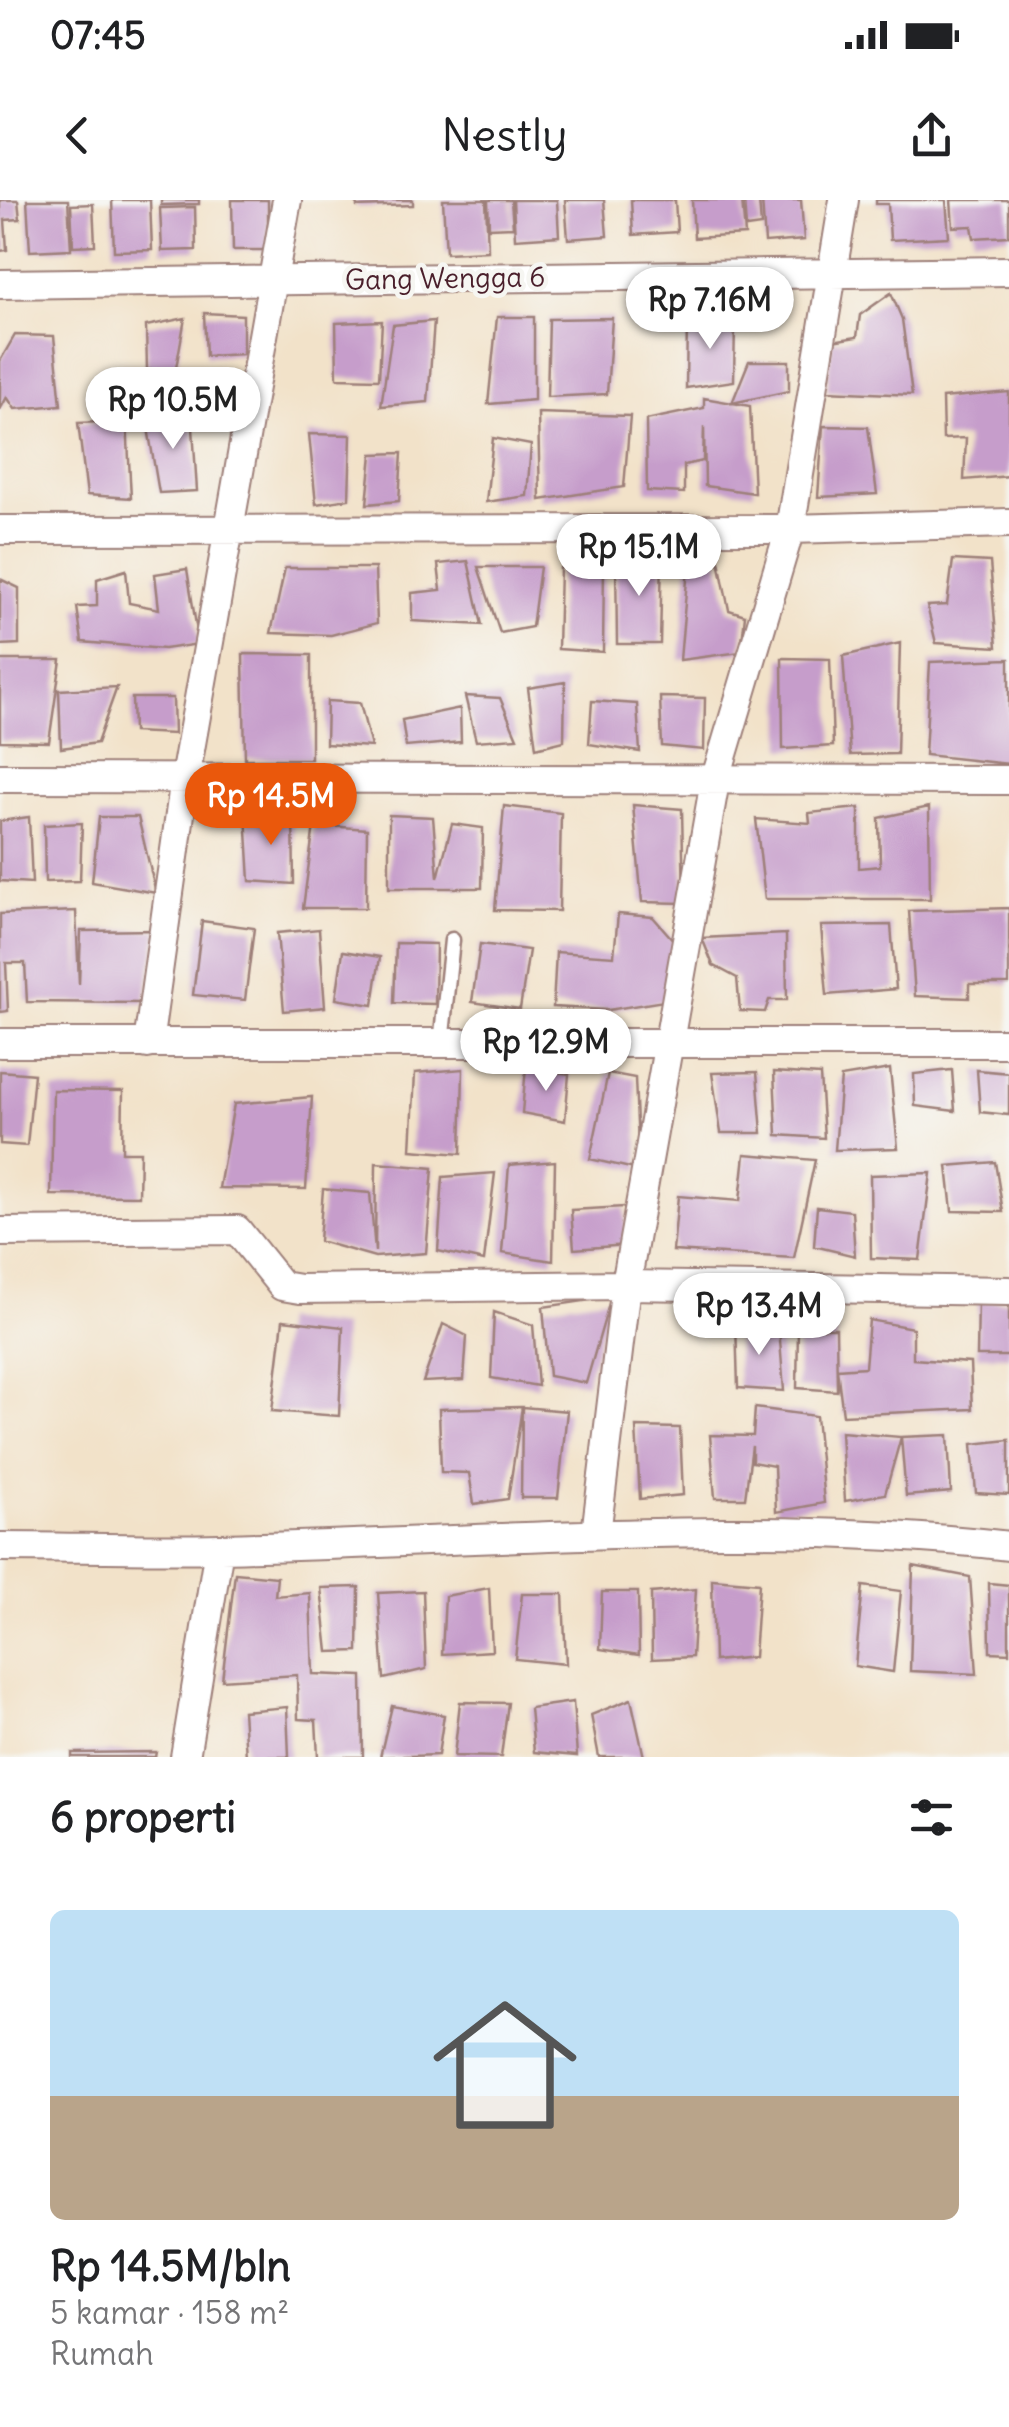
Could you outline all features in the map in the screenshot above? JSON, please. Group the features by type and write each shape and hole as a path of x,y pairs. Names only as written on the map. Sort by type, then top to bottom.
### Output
{"street":[{"path":"148,1044 185,778 287,200"},
{"path":"596,1534 626,1285 714,781 790,529 844,200"},
{"name":"Gang Wengga 6","path":"0,284 1009,271"},
{"path":"0,530 790,529 1009,523"},
{"path":"0,778 1009,780"},
{"path":"0,1041 1009,1043"},
{"path":"0,1232 238,1230 288,1288 626,1285 1009,1291"},
{"path":"0,1547 219,1548 596,1534 940,1538 1009,1546"},
{"path":"185,1757 219,1548"}],"lane":[{"path":"441,1044 452,940"}],"building":[{"path":"0,200 18,200 20,219 5,220 7,250 0,251"},
{"path":"27,200 68,200 71,249 30,251"},
{"path":"112,200 150,200 152,250 114,251"},
{"path":"161,200 199,200 199,204 161,205"},
{"path":"232,200 268,200 268,250 233,250"},
{"path":"356,200 413,200 413,205 357,207"},
{"path":"443,200 486,200 488,251 446,253"},
{"path":"488,200 511,200 513,227 489,228"},
{"path":"513,200 557,200 559,236 515,239"},
{"path":"565,200 604,200 607,236 568,239"},
{"path":"631,200 675,200 677,232 633,235"},
{"path":"692,200 742,200 745,235 694,238"},
{"path":"744,200 759,200 761,226 746,228"},
{"path":"762,200 801,200 804,240 765,243"},
{"path":"876,200 946,200 949,237 890,240 888,204 876,204"},
{"path":"951,200 1009,200 1009,236 974,238 972,226 953,227"},
{"path":"93,204 95,245 73,246 71,205"},
{"path":"195,207 196,250 162,251 160,208"},
{"path":"891,293 902,319 912,395 827,391 832,341 857,337 860,315"},
{"path":"204,313 243,315 243,354 206,356"},
{"path":"497,317 534,317 534,400 488,404"},
{"path":"185,318 176,368 147,370 146,326"},
{"path":"612,318 607,394 547,397 549,319"},
{"path":"735,318 734,381 686,388 687,320"},
{"path":"382,321 379,379 337,378 336,323"},
{"path":"434,321 428,402 381,406 393,325"},
{"path":"15,335 54,336 61,405 15,409 7,397 0,410 0,361"},
{"path":"749,361 789,361 789,391 732,403"},
{"path":"1009,392 1009,476 964,480 966,438 943,439 942,398"},
{"path":"704,398 750,406 754,493 705,486 704,426 703,461 684,465 684,493 647,491 646,420 704,408"},
{"path":"192,412 197,491 159,493 146,416"},
{"path":"538,413 630,416 624,487 540,500"},
{"path":"127,421 131,498 87,495 78,423"},
{"path":"823,426 868,427 877,494 818,497"},
{"path":"309,434 351,435 349,499 316,504"},
{"path":"493,438 531,445 527,496 486,502"},
{"path":"402,453 399,501 367,504 372,454"},
{"path":"662,554 660,644 617,644 616,556"},
{"path":"718,556 729,610 745,615 741,652 680,660 689,557"},
{"path":"953,560 990,562 997,647 936,643 927,606 947,605"},
{"path":"468,561 482,625 412,621 412,593 441,590 438,564"},
{"path":"604,564 603,652 558,649 560,568"},
{"path":"478,567 540,567 532,627 500,633"},
{"path":"285,568 375,568 377,623 331,635 271,633"},
{"path":"187,569 199,644 164,649 82,642 77,607 97,606 97,579 126,570 129,603 159,609 155,574"},
{"path":"0,579 19,588 19,644 0,645"},
{"path":"900,643 897,754 850,755 843,656"},
{"path":"243,654 311,655 311,759 245,759"},
{"path":"782,658 830,659 833,746 783,749"},
{"path":"1009,659 1009,764 925,755 930,662"},
{"path":"0,660 61,660 49,742 0,741"},
{"path":"565,682 564,741 536,748 528,688"},
{"path":"117,687 97,743 61,748 59,690"},
{"path":"465,696 500,698 517,738 476,741"},
{"path":"660,697 705,698 704,750 662,746"},
{"path":"132,698 173,698 174,734 133,732"},
{"path":"327,701 360,703 371,747 326,744"},
{"path":"592,701 637,704 640,752 589,744"},
{"path":"460,708 461,742 406,747 402,720"},
{"path":"633,805 682,809 684,903 642,902"},
{"path":"504,806 561,813 559,911 495,910"},
{"path":"929,807 930,899 765,899 756,819 810,823 809,813 859,808 859,868 880,866 879,818"},
{"path":"246,814 293,816 294,884 250,881"},
{"path":"389,815 433,817 438,878 452,824 483,828 482,888 389,888"},
{"path":"29,817 32,883 0,881 0,821"},
{"path":"99,817 138,817 156,893 92,882"},
{"path":"82,823 80,881 45,882 44,825"},
{"path":"314,825 367,829 366,908 303,908"},
{"path":"1009,908 1009,984 969,984 969,998 915,996 909,911"},
{"path":"76,911 79,984 81,931 158,930 144,1003 27,1002 25,963 6,963 8,1011 0,1012 0,914"},
{"path":"618,914 653,917 674,941 664,1001 608,1010 553,1007 556,952 614,956"},
{"path":"202,921 254,928 245,1000 193,995"},
{"path":"891,925 896,989 827,995 821,926"},
{"path":"319,929 325,1007 284,1011 277,933"},
{"path":"786,934 787,1000 769,1000 765,1012 740,1011 737,978 713,965 702,938"},
{"path":"396,943 436,944 435,1004 394,1003"},
{"path":"480,944 529,950 520,1009 472,1002"},
{"path":"343,951 380,957 373,1005 336,999"},
{"path":"526,1067 569,1074 565,1121 522,1113"},
{"path":"463,1069 461,1154 411,1150 415,1073"},
{"path":"890,1069 898,1148 835,1150 841,1077"},
{"path":"952,1070 955,1111 915,1106 914,1074"},
{"path":"977,1070 1009,1073 1009,1115 980,1112"},
{"path":"0,1071 34,1074 27,1146 0,1144"},
{"path":"757,1072 762,1133 721,1133 712,1073"},
{"path":"774,1072 820,1075 824,1138 777,1135"},
{"path":"608,1073 635,1078 639,1170 590,1159"},
{"path":"53,1090 123,1091 122,1152 140,1152 139,1196 51,1195"},
{"path":"312,1097 306,1189 219,1188 234,1104"},
{"path":"745,1154 815,1160 794,1258 673,1251 678,1196 740,1201"},
{"path":"555,1161 553,1261 502,1253 509,1165"},
{"path":"995,1162 1003,1212 952,1211 947,1166"},
{"path":"376,1163 433,1168 426,1253 375,1257 319,1241 323,1189 370,1193 375,1252"},
{"path":"495,1173 484,1261 438,1251 443,1177"},
{"path":"931,1173 920,1260 871,1258 870,1175"},
{"path":"624,1207 627,1245 574,1249 571,1210"},
{"path":"817,1207 852,1211 855,1256 814,1246"},
{"path":"611,1297 586,1383 549,1376 543,1307"},
{"path":"978,1301 1009,1301 1009,1356 977,1356"},
{"path":"494,1312 533,1325 538,1386 491,1378"},
{"path":"283,1320 343,1327 339,1416 272,1411"},
{"path":"869,1320 913,1328 913,1359 970,1363 972,1409 843,1415 837,1369 865,1367"},
{"path":"736,1323 779,1328 784,1391 738,1388"},
{"path":"443,1324 467,1336 464,1380 423,1382"},
{"path":"798,1328 836,1328 837,1391 797,1388"},
{"path":"522,1407 567,1411 558,1498 521,1498"},
{"path":"522,1407 508,1499 474,1504 469,1473 441,1472 439,1409"},
{"path":"755,1408 816,1416 824,1503 776,1512 774,1466 752,1462 752,1446 745,1498 715,1498 710,1435 753,1436"},
{"path":"636,1427 680,1428 683,1495 640,1499"},
{"path":"841,1432 901,1437 885,1494 845,1501"},
{"path":"948,1435 951,1492 906,1496 901,1437"},
{"path":"1009,1440 1009,1495 976,1493 972,1444"},
{"path":"913,1566 970,1577 977,1674 910,1671"},
{"path":"235,1573 277,1577 275,1596 310,1593 313,1674 362,1676 363,1757 318,1757 316,1720 298,1719 297,1675 222,1680"},
{"path":"712,1579 759,1583 754,1657 714,1661"},
{"path":"989,1583 1009,1585 1009,1653 990,1652"},
{"path":"863,1586 901,1591 893,1672 855,1666"},
{"path":"359,1587 358,1651 328,1652 321,1588"},
{"path":"489,1588 492,1651 442,1654 445,1596"},
{"path":"696,1589 692,1657 652,1659 651,1593"},
{"path":"423,1591 426,1669 384,1679 378,1593"},
{"path":"602,1592 638,1592 639,1655 600,1649"},
{"path":"522,1594 563,1594 566,1664 515,1659"},
{"path":"631,1699 644,1757 599,1757 591,1715"},
{"path":"460,1702 508,1703 501,1757 454,1756"},
{"path":"573,1702 577,1756 534,1752 530,1708"},
{"path":"392,1706 444,1715 438,1755 380,1757"},
{"path":"287,1707 289,1757 246,1757 243,1711"},
{"path":"156,1752 155,1757 72,1757 72,1753"}]}
